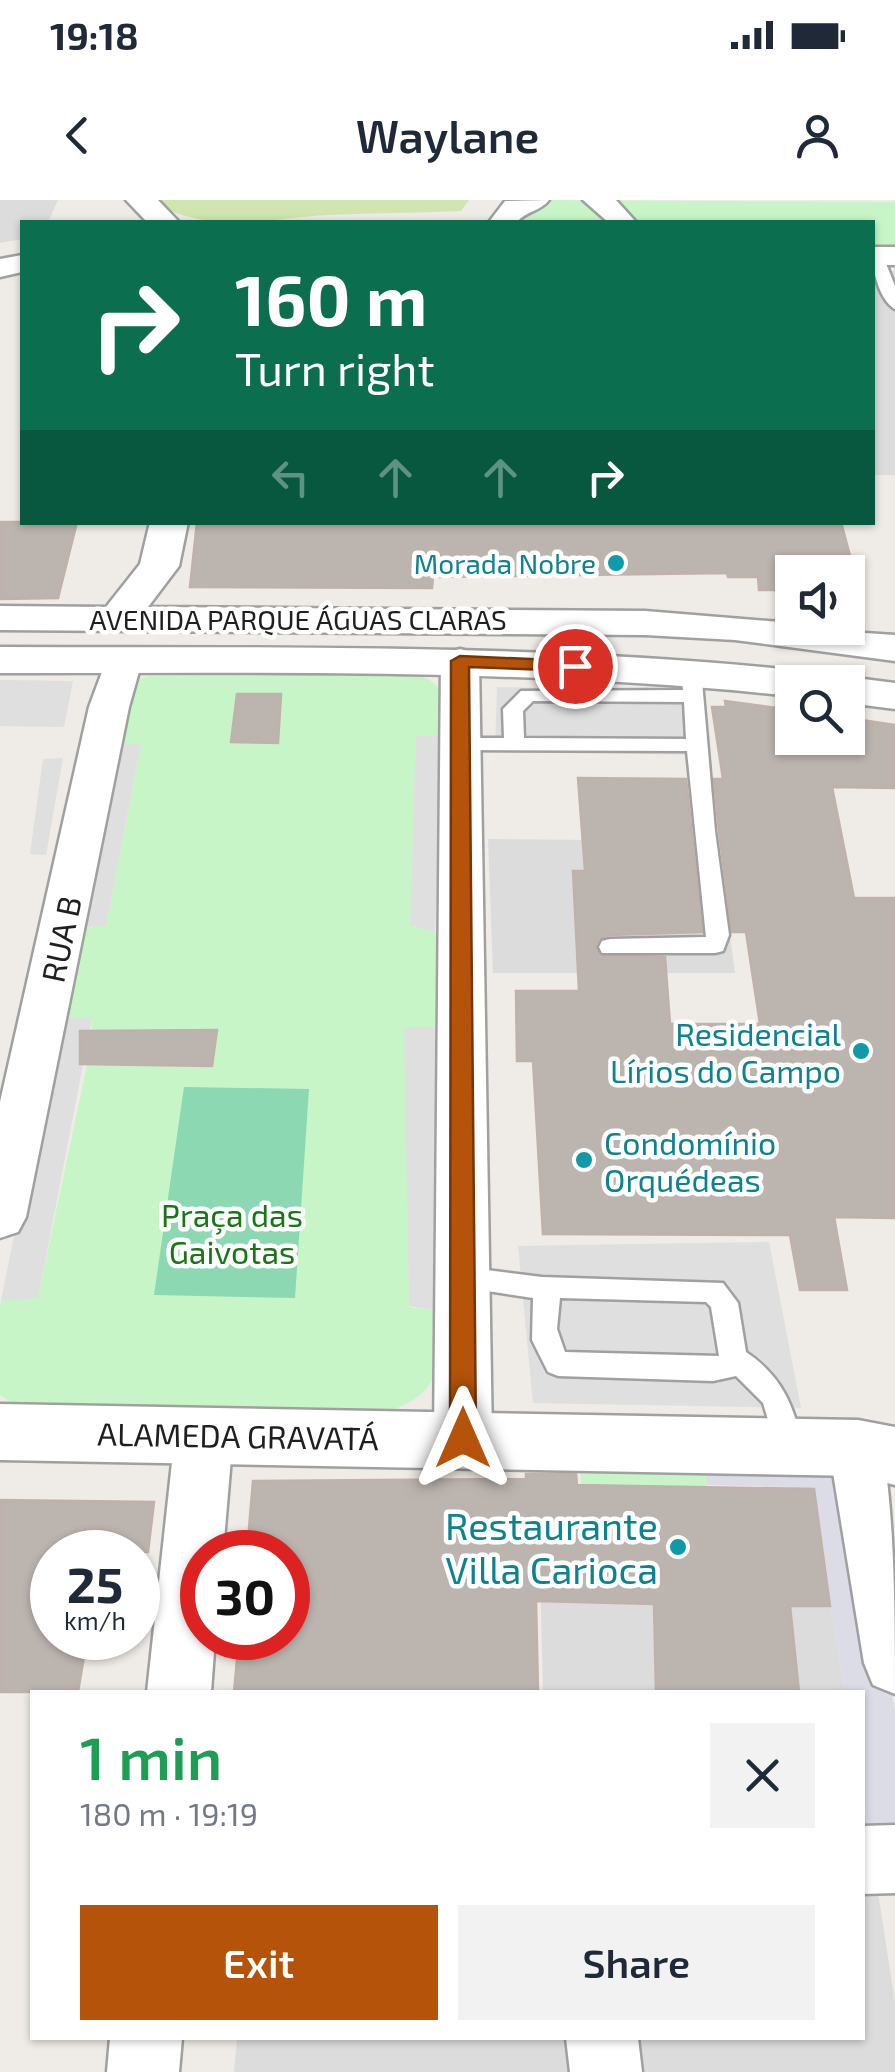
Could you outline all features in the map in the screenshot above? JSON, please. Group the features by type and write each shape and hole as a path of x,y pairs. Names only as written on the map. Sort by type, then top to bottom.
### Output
{"street":[{"path":"141,200 162,220"},
{"path":"504,220 515,207 534,200"},
{"path":"597,200 620,220"},
{"path":"121,640 159,566 168,525"},
{"path":"159,566 193,618"},
{"name":"AVENIDA PARQUE ÁGUAS CLARAS","path":"0,618 121,640 460,661 691,683 775,683"},
{"name":"AVENIDA PARQUE ÁGUAS CLARAS","path":"0,660 121,640 193,618 646,623 735,628 895,648"},
{"name":"RUA B","path":"0,1217 121,640"},
{"path":"460,661 463,1438"},
{"path":"865,692 895,696"},
{"name":"ALAMEDA GRAVATÁ","path":"0,1432 463,1438 877,1452"},
{"path":"179,1690 204,1435"},
{"path":"877,1452 895,1663"},
{"path":"865,1860 895,1859"},
{"path":"143,2072 146,2040"},
{"path":"602,2040 606,2072"}],"lane":[{"path":"881,256 894,302"},
{"path":"514,745 513,709 528,695 691,683 718,935 715,946 610,947"},
{"path":"462,744 696,745"},
{"path":"463,1278 512,1282 550,1291 578,1287 712,1291 724,1303 733,1359 756,1373 778,1398 789,1447"},
{"path":"550,1291 543,1302 548,1351 558,1364 712,1369 725,1368 733,1359"}],"shaded area":[{"path":"0,200 58,200 49,220 20,220 20,239 0,243"},
{"path":"875,271 895,271 895,475 875,475"},
{"path":"0,680 73,681 64,727 0,726"},
{"path":"497,687 691,691 697,755 495,751"},
{"path":"416,736 442,736 435,932 410,925"},
{"path":"141,744 106,926 76,927 113,745"},
{"path":"63,758 46,855 30,854 43,759"},
{"path":"488,839 717,841 735,973 493,973"},
{"path":"58,1018 92,1018 38,1298 1,1301"},
{"path":"404,1027 438,1027 438,1311 409,1306"},
{"path":"769,1242 801,1408 533,1403 518,1246"},
{"path":"704,1460 825,1467 848,1486 862,1522 895,1711 895,1896 879,1895 865,1808 865,1690 845,1690 815,1507 792,1487 707,1485"},
{"path":"540,1573 827,1582 845,1690 543,1690"},
{"path":"865,1809 895,2002 895,2072 234,2072 237,2040 865,2040"}],"green space":[{"path":"161,200 469,200 461,211 277,220 208,220 167,210"},
{"path":"535,200 895,202 895,248 875,248 875,220 505,220 515,207"},
{"name":"Praça das Gaivotas","path":"419,675 440,691 443,707 442,736 416,736 410,925 435,932 442,941 438,1027 405,1027 409,1307 438,1311 438,1361 429,1385 406,1404 387,1412 14,1404 0,1395 0,1306 1,1301 38,1297 91,1046 92,1019 58,1018 76,927 106,926 141,745 113,745 132,683 148,676"},
{"path":"184,1087 309,1089 295,1298 154,1295"},
{"path":"580,1456 704,1460 710,1514 582,1512"}],"building":[{"path":"0,522 76,525 58,598 0,599"},
{"path":"197,525 842,525 850,555 775,555 775,590 759,590 758,577 728,577 727,573 433,577 432,588 190,587"},
{"path":"237,694 281,694 278,743 231,742"},
{"path":"725,701 775,708 775,755 865,755 865,721 895,725 895,788 832,787 854,898 895,898 895,1218 834,1217 847,1290 800,1290 790,1235 543,1234 533,1061 517,1061 516,991 579,991 573,871 585,871 578,778 686,779 702,932 609,935 596,945 599,955 665,957 670,1024 760,1024 746,932 732,932 719,831 714,779 723,779 712,707 726,707"},
{"path":"217,1030 212,1066 80,1064 80,1031"},
{"path":"526,1474 576,1474 577,1485 814,1489 830,1606 790,1606 799,1690 656,1690 654,1604 536,1601 538,1690 234,1690 237,1660 310,1660 310,1530 249,1530 253,1481 526,1479"},
{"path":"0,1500 154,1502 151,1530 30,1530 30,1660 83,1660 78,1690 0,1692"}],"place":[{"name":"Morada Nobre","path":"616,563"},
{"name":"Residencial Lírios do Campo","path":"861,1051"},
{"name":"Condomínio Orquédeas","path":"584,1160"},
{"name":"Restaurante Villa Carioca","path":"678,1547"}],"route":[{"path":"463,1438 460,661 575,666"}]}
